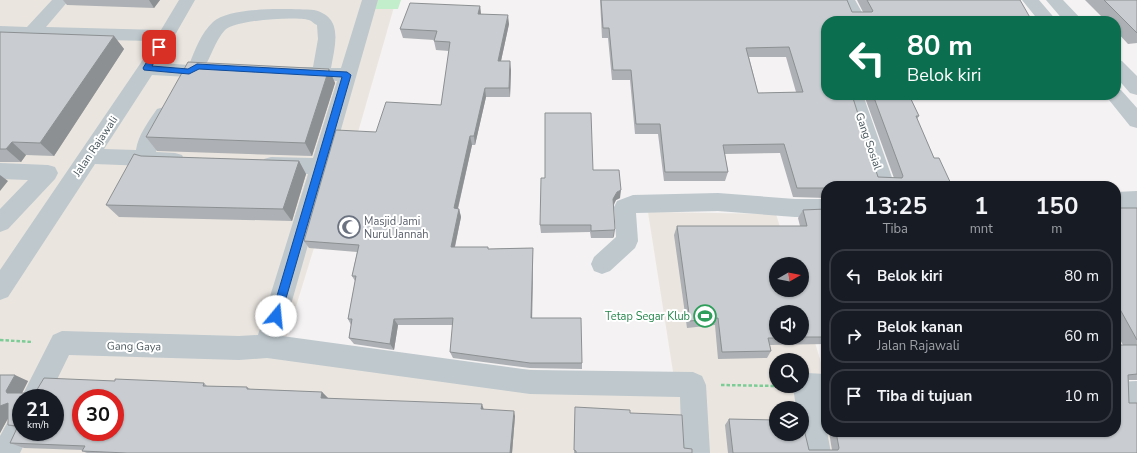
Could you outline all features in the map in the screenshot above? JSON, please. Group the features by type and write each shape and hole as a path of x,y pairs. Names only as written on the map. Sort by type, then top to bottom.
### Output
{"street":[{"path":"32,32 61,0"},
{"name":"Jalan Rajawali","path":"0,290 147,68 187,0"},
{"path":"267,346 370,0"},
{"path":"847,0 855,16"},
{"path":"1030,0 1044,16"},
{"path":"1054,0 1069,16"},
{"path":"147,158 145,152 147,145 191,78 210,38 220,25 231,19 260,15 314,15 325,22 326,28 321,74"},
{"path":"0,32 165,36"},
{"path":"1121,65 1137,64"},
{"path":"147,68 191,78"},
{"path":"1121,70 1137,88"},
{"path":"283,72 347,75"},
{"name":"Gang Sosial","path":"856,100 882,181"},
{"path":"1118,100 1137,121"},
{"path":"89,155 191,162"},
{"path":"252,164 321,166"},
{"path":"0,171 48,173 0,223"},
{"path":"1121,201 1137,200"},
{"path":"602,264 627,240 625,207 633,204 718,202 795,208 821,208"},
{"name":"Gang Gaya","path":"59,348 239,348 267,346 530,382 693,388"},
{"path":"38,389 59,348"},
{"path":"693,388 696,443"},
{"path":"1121,395 1137,394"},
{"path":"813,396 817,453"},
{"path":"6,453 12,441"}],"path":[{"path":"0,340 59,348"},
{"path":"693,388 769,386"}],"shaded area":[{"path":"0,0 396,0 356,139 317,238 281,355 674,378 648,212 776,214 789,257 769,257 769,297 801,297 804,305 769,305 769,345 809,345 809,323 821,363 821,437 1121,437 1137,453 0,453"}],"green space":[{"path":"378,0 401,0 398,9 375,9"}],"building":[{"path":"601,0 847,0 852,12 872,12 873,11 867,0 1020,0 1029,16 821,16 821,100 854,100 878,177 902,178 903,176 875,100 911,100 919,116 916,116 934,158 939,158 950,181 821,181 821,188 797,188 784,144 723,145 728,172 665,172 660,124 636,124 631,70 613,70 609,28 603,28","holes":["789,47 803,92 758,93 746,48"]},
{"path":"1104,0 1137,0 1137,33 1121,16"},
{"path":"410,3 480,6 478,14 508,15 498,61 510,61 509,88 485,88 474,136 470,136 454,208 459,209 451,247 488,247 488,249 533,248 531,318 581,318 582,363 530,363 450,352 453,318 394,319 390,344 349,338 352,319 348,319 356,276 352,276 359,245 304,241 336,130 376,132 386,102 441,105 450,42 434,41 437,31 400,29"},
{"path":"0,32 114,36 40,143 12,142 6,149 0,149"},
{"path":"188,62 329,69 305,143 146,137"},
{"path":"545,113 591,113 593,170 619,170 621,190 617,192 613,199 614,230 591,231 591,225 540,225 541,178 545,178"},
{"path":"134,154 141,156 299,161 283,209 106,205"},
{"path":"1121,208 1137,208 1137,340 1121,311"},
{"path":"821,209 821,337 809,337 809,305 769,305 768,338 771,351 722,352 718,318 690,321 677,226 807,226 803,210"},
{"path":"1121,345 1137,345 1137,374 1128,375 1129,403 1137,403 1137,453 733,453 729,419 769,420 769,441 807,441 809,450 838,450 837,437 1121,437"},
{"path":"0,375 15,375 6,391 7,393 12,393 12,425 8,425 8,403 0,406"},
{"path":"44,378 115,381 115,379 204,383 203,386 247,387 247,389 322,392 321,398 482,404 481,409 514,411 510,453 127,453 82,451 85,446 10,443 12,439 12,441 64,441 64,389 37,389"},
{"path":"575,407 630,410 630,413 682,415 684,448 692,449 692,453 576,453 574,450"}],"place":[{"name":"Masjid Jami Nurul Jannah","path":"349,227"},
{"name":"Tetap Segar Klub","path":"705,316"}],"route":[{"path":"159,47 147,68 189,71 197,66 347,75 276,316"}]}
